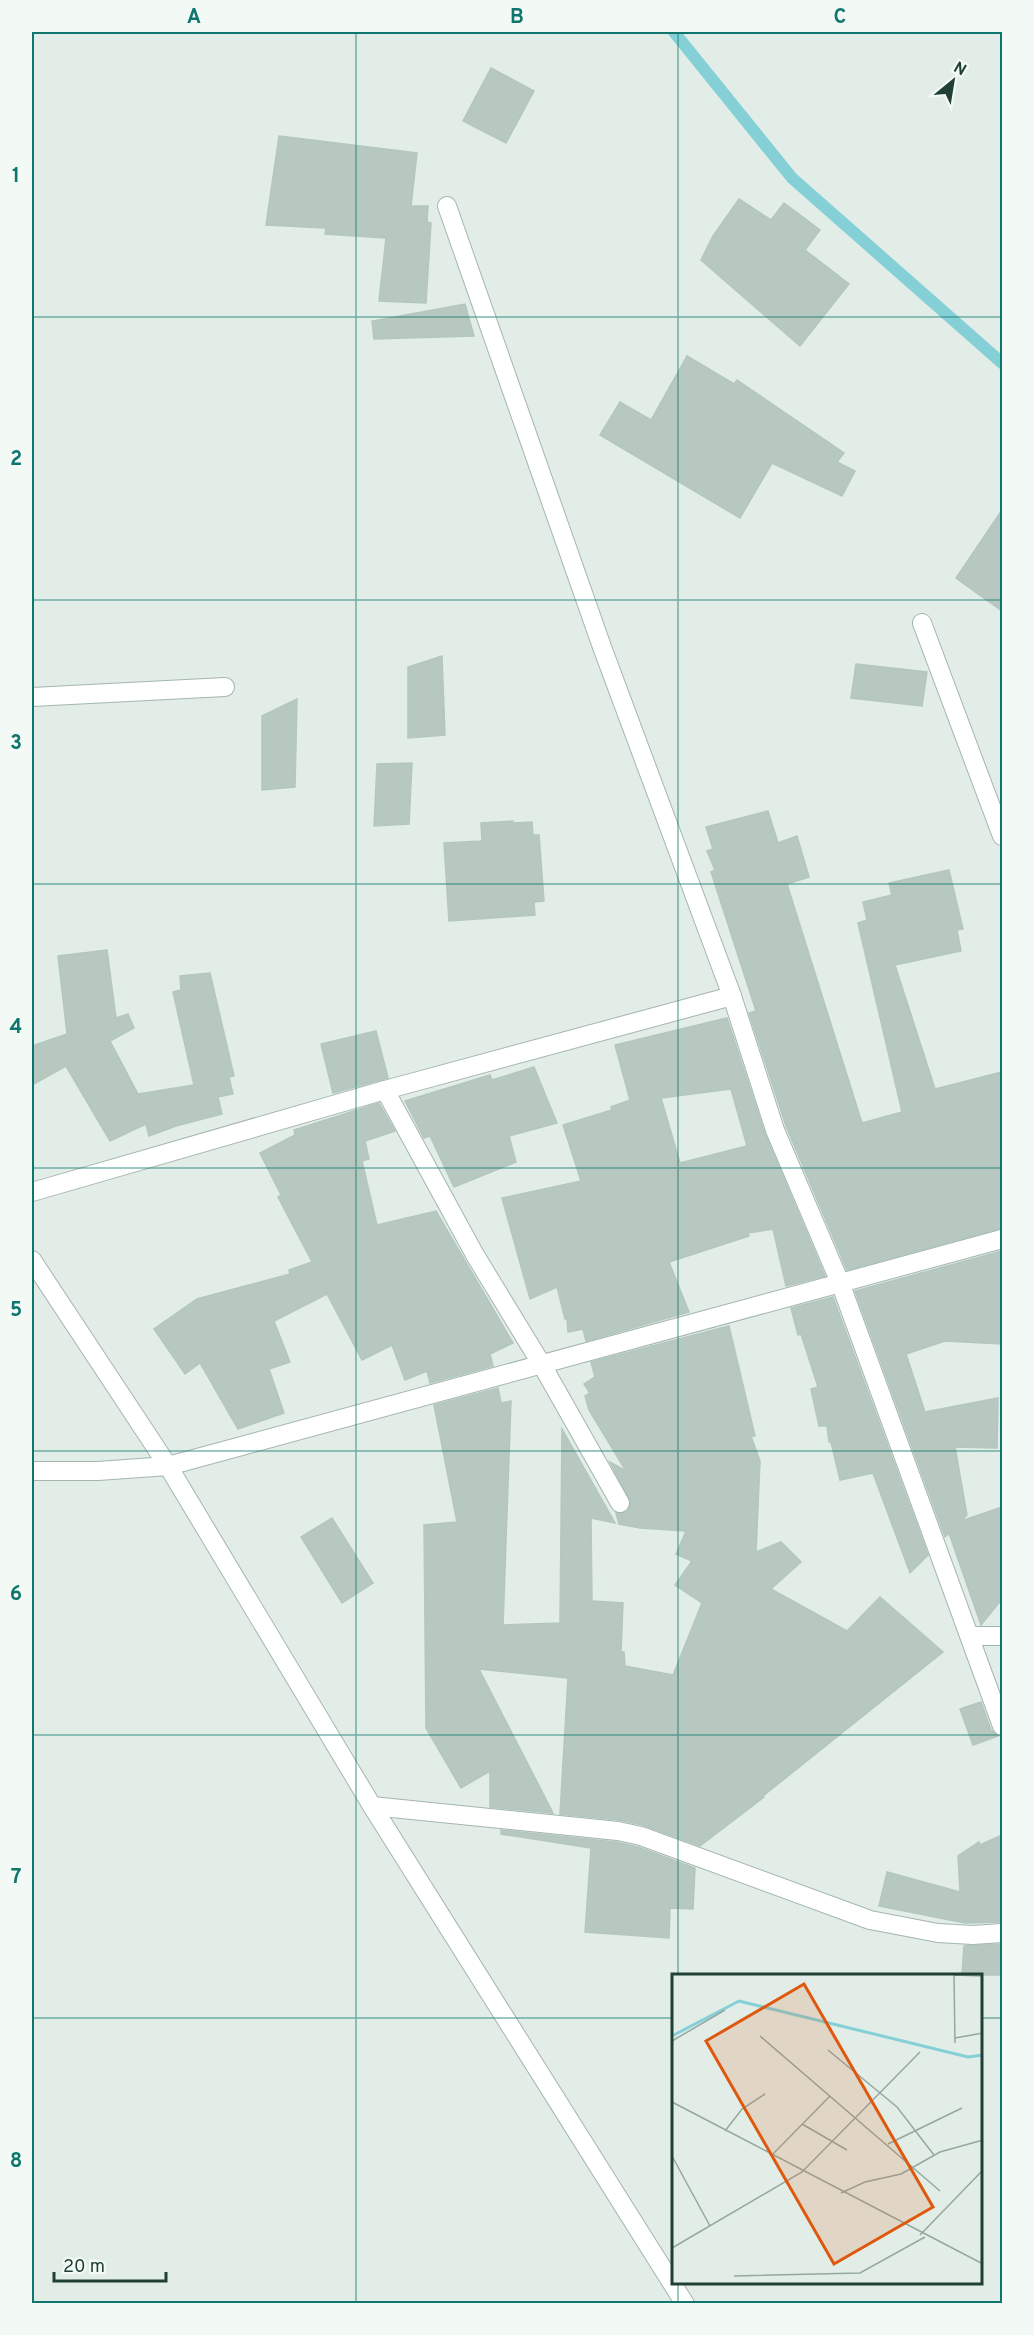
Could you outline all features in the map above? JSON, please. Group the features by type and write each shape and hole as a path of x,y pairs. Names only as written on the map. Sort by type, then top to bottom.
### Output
{"street":[{"path":"447,206 602,647 732,996 774,1130 841,1285 1002,1725"},
{"path":"922,623 1002,836"},
{"path":"32,697 225,687"},
{"path":"32,1192 385,1090 732,996"},
{"path":"385,1090 475,1255 542,1365 620,1503"},
{"path":"32,1471 98,1471 168,1466 841,1285 1002,1239"},
{"path":"32,1260 168,1466 372,1806 672,2283"},
{"path":"970,1636 1002,1636"},
{"path":"372,1806 618,1831 641,1836 870,1920 938,1933 972,1935 1002,1933"},
{"path":"672,2284 685,2304"}],"building":[{"path":"491,68 534,91 506,143 463,121"},
{"path":"279,136 417,153 411,206 428,206 427,222 431,223 426,303 379,301 386,238 325,234 326,228 266,225"},
{"path":"739,199 771,220 784,203 820,230 805,250 849,284 800,346 701,260 713,236"},
{"path":"465,304 474,336 374,339 372,321"},
{"path":"687,356 734,384 737,380 844,453 837,462 855,471 842,496 772,463 740,518 600,435 620,402 651,420"},
{"path":"1002,510 1002,611 956,578"},
{"path":"442,656 445,735 408,738 408,667"},
{"path":"856,664 927,672 922,706 851,698"},
{"path":"297,699 295,787 262,790 262,716"},
{"path":"412,763 409,824 374,826 377,764"},
{"path":"768,811 778,843 797,836 809,877 787,884 862,1123 902,1112 858,923 867,920 863,902 892,895 889,883 949,870 963,929 957,930 961,951 895,965 935,1089 1002,1072 1002,1228 847,1270 786,1126 749,1013 756,1011 711,872 715,870 707,851 713,849 706,827"},
{"path":"513,821 514,823 532,822 533,835 539,835 544,901 534,902 535,915 449,921 444,843 482,841 481,823"},
{"path":"107,950 116,1018 128,1014 134,1028 110,1041 138,1094 194,1085 173,992 181,990 180,976 210,973 234,1076 229,1077 233,1094 218,1097 222,1114 149,1136 146,1124 110,1141 66,1066 32,1085 32,1046 67,1034 58,956"},
{"path":"727,1018 765,1134 825,1276 786,1286 773,1229 748,1233 749,1236 669,1262 689,1312 586,1341 583,1329 568,1332 567,1318 565,1319 557,1287 530,1299 502,1198 581,1181 563,1125 612,1110 611,1107 630,1100 615,1045","holes":["731,1089 747,1146 680,1163 661,1098"]},
{"path":"376,1031 388,1078 333,1093 321,1044"},
{"path":"534,1067 557,1123 509,1136 516,1162 454,1187 430,1136 424,1138 405,1101 490,1075 492,1080"},
{"path":"379,1103 395,1131 365,1141 369,1159 362,1161 377,1225 436,1211 513,1343 490,1354 493,1366 430,1383 427,1371 405,1380 392,1345 362,1360 327,1294 274,1321 290,1362 269,1369 284,1413 238,1429 200,1363 185,1374 154,1329 197,1299 290,1274 289,1270 312,1262 278,1197 281,1195 260,1153 295,1135 294,1130"},
{"path":"1002,1251 1002,1344 945,1341 906,1354 925,1412 998,1398 997,1448 955,1447 967,1515 961,1521 1002,1507 1002,1599 981,1625 949,1533 945,1537 855,1291"},
{"path":"833,1297 928,1555 910,1573 873,1473 840,1480 831,1442 829,1442 827,1426 819,1426 811,1389 818,1387 801,1334 798,1335 791,1308"},
{"path":"729,1326 755,1436 751,1436 760,1461 756,1552 781,1542 801,1562 771,1589 847,1631 880,1597 943,1652 700,1846 643,1825 619,1820 560,1814 568,1678 479,1669 553,1813 490,1807 490,1771 461,1788 426,1728 424,1525 457,1522 434,1405 498,1388 501,1403 511,1401 503,1625 560,1623 562,1429 615,1523 591,1518 592,1601 623,1603 621,1652 624,1652 625,1666 673,1675 702,1603 675,1585 692,1561 676,1554 686,1531 619,1524 616,1513 626,1512 631,1503 610,1462 626,1471 589,1410 585,1396 590,1393 584,1384 595,1377 591,1362"},
{"path":"332,1518 373,1583 342,1603 301,1537"},
{"path":"981,1702 991,1730 998,1736 973,1745 960,1709"},
{"path":"501,1830 616,1842 638,1847 695,1868 693,1909 670,1908 669,1938 585,1932 591,1848 501,1834"},
{"path":"1002,1835 1002,1922 965,1923 879,1906 887,1872 960,1892 958,1856 979,1842 980,1845"},
{"path":"1002,1944 1002,1975 962,1974 964,1946"}],"waterway":[{"path":"674,32 792,178 1002,363"}]}
